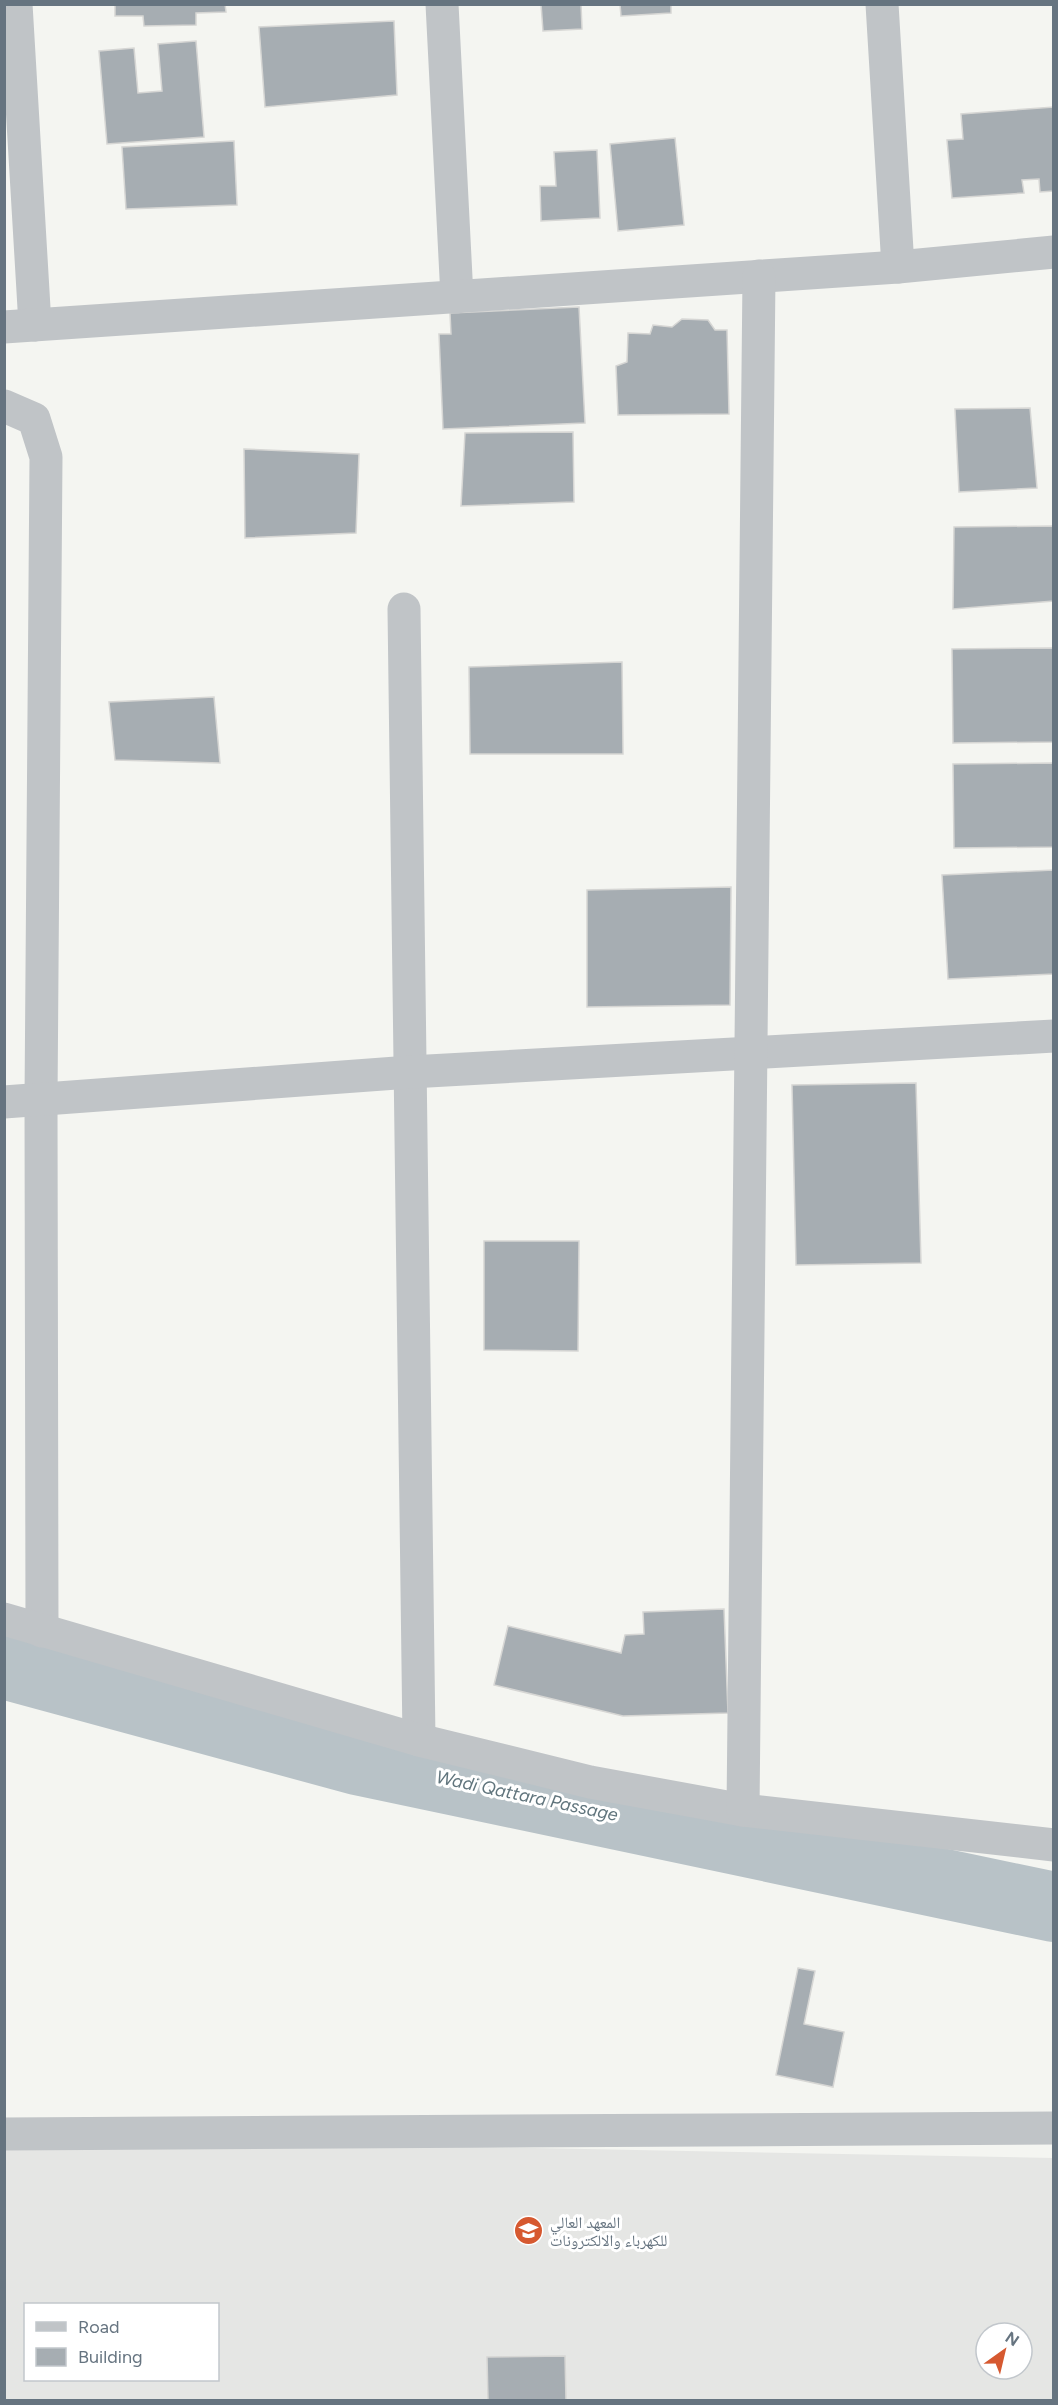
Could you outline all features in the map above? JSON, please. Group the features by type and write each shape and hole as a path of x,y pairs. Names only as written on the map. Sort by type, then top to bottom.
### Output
{"street":[{"path":"16,4 20,326 898,267 1053,252"},
{"path":"442,4 457,297"},
{"path":"882,4 898,267"},
{"path":"743,1810 759,276"},
{"path":"4,406 34,418 46,457 40,1100 42,1631"},
{"path":"404,609 419,1740"},
{"path":"4,1102 410,1072 1053,1036"},
{"path":"4,1619 419,1740 590,1782 743,1810 1053,1845"},
{"path":"4,2134 1053,2128"}],"shaded area":[{"name":"المعهد العالي للكهرباء والالكترونات","path":"5,2138 1053,2158 1053,2400 5,2400"}],"building":[{"path":"115,4 225,4 226,12 196,13 196,25 144,26 143,16 115,16"},
{"path":"541,4 581,4 582,29 543,31"},
{"path":"620,4 671,4 671,13 621,16"},
{"path":"394,21 397,95 265,107 259,27"},
{"path":"196,41 204,137 107,144 99,51 134,48 138,93 162,91 158,44"},
{"path":"1054,107 1054,191 1040,192 1039,179 1022,180 1024,193 952,198 947,140 963,139 961,114"},
{"path":"675,138 684,225 618,231 610,144"},
{"path":"234,141 237,205 126,209 122,147"},
{"path":"597,150 600,218 541,221 540,186 556,186 554,152"},
{"path":"579,307 585,423 443,429 439,334 451,334 450,313"},
{"path":"682,319 708,320 715,330 727,330 729,414 618,415 616,366 627,362 628,333 650,334 653,325 672,327"},
{"path":"1030,408 1037,488 959,492 955,409"},
{"path":"573,432 574,502 461,506 465,433"},
{"path":"244,449 359,454 356,533 245,538"},
{"path":"1054,526 1054,601 953,609 954,527"},
{"path":"1054,648 1054,742 953,743 952,649"},
{"path":"622,662 623,754 470,754 469,667"},
{"path":"214,697 220,763 115,760 109,702"},
{"path":"1054,763 1054,847 954,848 953,764"},
{"path":"1054,870 1054,974 948,979 942,875"},
{"path":"731,887 730,1005 587,1007 587,890"},
{"path":"916,1083 921,1263 796,1265 792,1085"},
{"path":"484,1241 579,1241 578,1351 484,1350"},
{"path":"724,1609 728,1713 623,1716 494,1685 508,1626 621,1653 625,1635 644,1634 643,1612"},
{"path":"798,1968 815,1971 804,2024 844,2032 833,2087 776,2075"},
{"path":"565,2356 566,2400 488,2400 487,2357"}],"waterway":[{"name":"Wadi Qattara Passage","path":"4,1664 357,1760 1054,1907"}],"place":[{"name":"المعهد العالي للكهرباء والالكترونات","path":"529,2231"}]}
